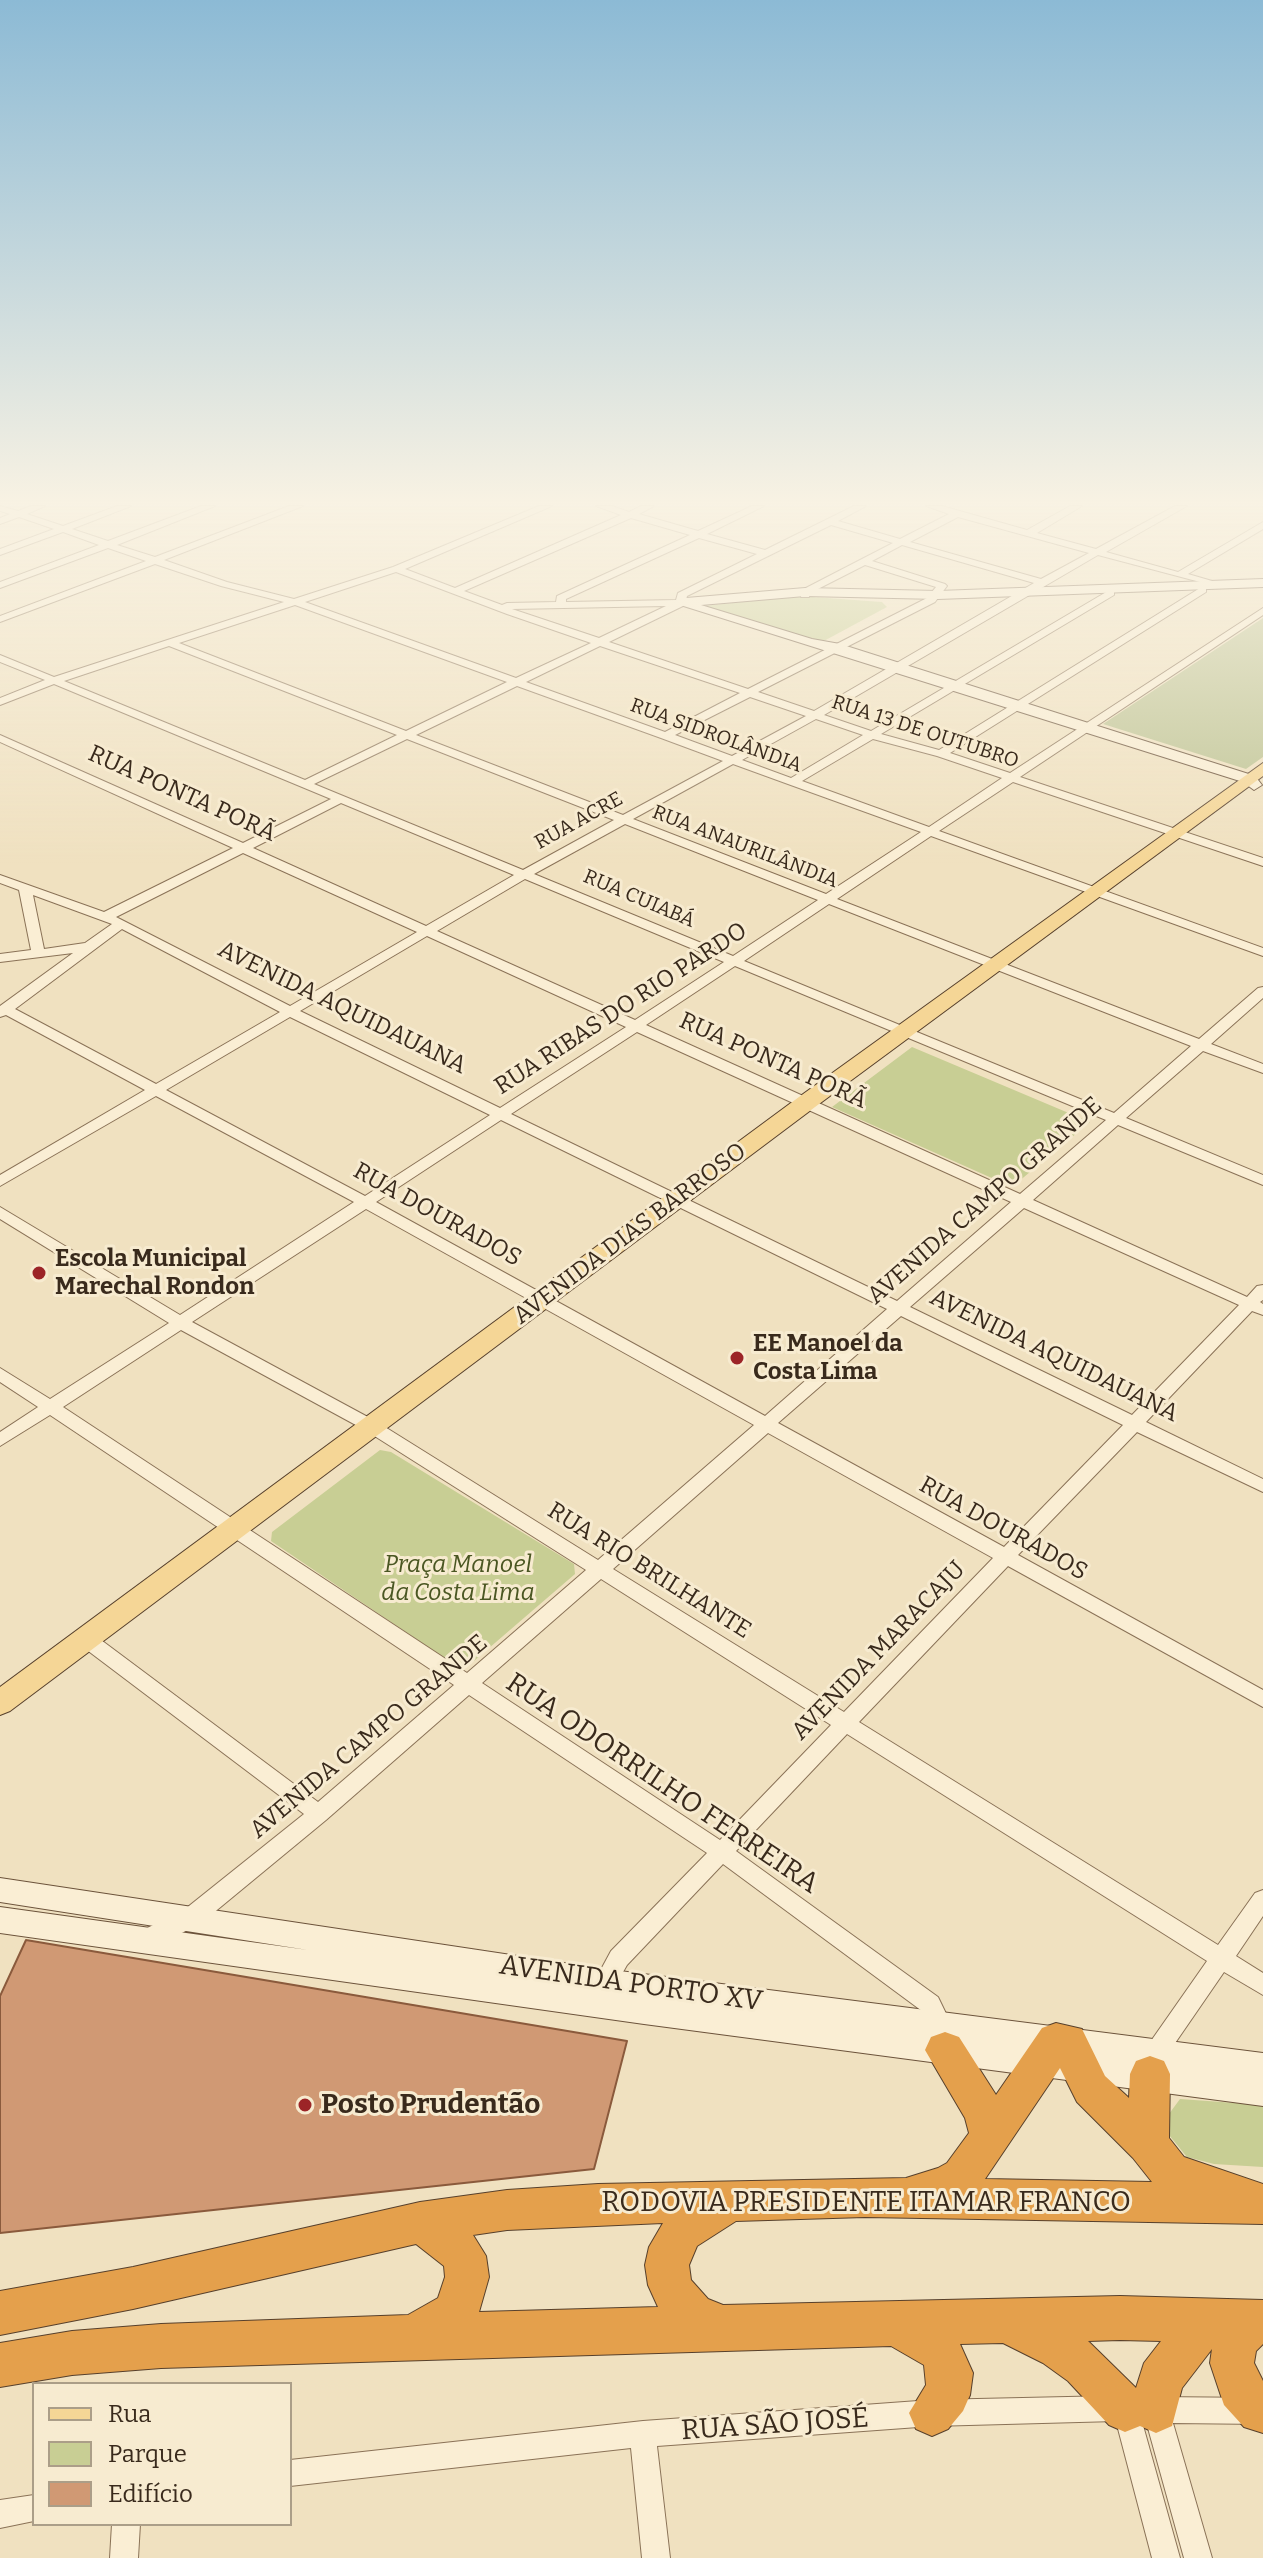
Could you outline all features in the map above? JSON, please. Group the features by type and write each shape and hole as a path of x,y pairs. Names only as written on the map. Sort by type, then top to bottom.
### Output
{"highway":[{"path":"943,2038 984,2112 991,2137"},
{"path":"865,2197 943,2187 962,2177 1061,2053 1091,2089 1148,2144 1170,2172 1263,2203"},
{"path":"1148,2144 1152,2064"},
{"name":"RODOVIA PRESIDENTE ITAMAR FRANCO","path":"0,2313 133,2288 420,2223 507,2210 598,2204 865,2197 1263,2203"},
{"path":"726,2203 682,2231 671,2247 667,2265 670,2285 679,2302 693,2316 728,2328"},
{"path":"406,2337 438,2325 454,2313 464,2297 467,2277 464,2256 444,2237 420,2223"},
{"path":"1006,2321 1059,2347 1141,2409 1206,2320"},
{"path":"0,2365 72,2353 146,2347 406,2337 1006,2321 1258,2322"},
{"path":"1258,2322 1235,2341 1232,2363 1240,2389 1262,2411"},
{"path":"887,2324 916,2331 940,2349 950,2373 947,2395 932,2413"}],"main road":[{"name":"AVENIDA DIAS BARROSO","path":"3,1697 86,1639 1173,832 1254,781"}],"street":[{"path":"0,702 50,678 202,625"},
{"path":"0,694 221,625"},
{"name":"RUA SIDROLÂNDIA","path":"359,625 1263,952"},
{"name":"RUA 13 DE OUTUBRO","path":"553,625 873,735 941,754 1263,862"},
{"path":"307,783 637,625"},
{"path":"753,625 1254,781"},
{"path":"823,647 867,625"},
{"path":"660,734 867,625"},
{"name":"RUA ACRE","path":"0,1181 525,874 815,715 969,625"},
{"path":"792,782 1057,625"},
{"path":"941,754 1151,625"},
{"name":"RUA RIBAS DO RIO PARDO","path":"0,1440 502,1114 1241,625"},
{"name":"RUA ANAURILÂNDIA","path":"168,642 405,737 1263,1069"},
{"name":"RUA CUIABÁ","path":"0,658 1263,1180"},
{"name":"RUA PONTA PORÃ","path":"0,738 1022,1201 1259,1301"},
{"path":"105,917 343,798"},
{"name":"AVENIDA AQUIDAUANA","path":"0,879 121,923 289,1011 1263,1486"},
{"path":"25,888 38,953"},
{"path":"2,1011 121,923"},
{"path":"0,958 88,947"},
{"name":"AVENIDA CAMPO GRANDE","path":"143,1941 192,1917 319,1814 1263,991"},
{"name":"RUA DOURADOS","path":"2,1011 365,1202 1263,1699"},
{"name":"RUA RIO BRILHANTE","path":"0,1212 181,1323 371,1426 1263,1985"},
{"name":"AVENIDA MARACAJU","path":"602,1993 619,1958 1135,1423 1259,1301"},
{"name":"RUA ODORRILHO FERREIRA","path":"0,1374 235,1527 467,1687 723,1853 930,2004 943,2038"},
{"path":"86,1639 319,1814"},
{"name":"AVENIDA PORTO XV","path":"0,1890 192,1917 368,1959"},
{"path":"1152,2064 1263,1899"},
{"name":"AVENIDA PORTO XV","path":"0,1920 143,1941 368,1959 602,1993 1152,2064 1263,2067"},
{"name":"AVENIDA PORTO XV","path":"1152,2064 1263,2091"},
{"path":"1141,2409 1166,2558"},
{"path":"1141,2409 1198,2558"},
{"name":"RUA SÃO JOSÉ","path":"292,2473 643,2434 932,2413 1141,2409 1262,2411"},
{"path":"643,2434 656,2558"},
{"path":"0,2514 32,2508"},
{"path":"124,2558 126,2526"}],"green space":[{"path":"767,625 853,625 822,642"},
{"path":"1252,625 1263,625 1263,757 1246,769 1103,724"},
{"path":"912,1047 1090,1122 1012,1187 832,1107"},
{"name":"Praça Manoel da Costa Lima","path":"380,1450 391,1452 574,1564 575,1574 474,1661 456,1666 271,1541 272,1532"},
{"path":"1180,2099 1263,2105 1263,2167 1214,2164 1187,2157 1169,2135 1166,2118"}],"building":[{"name":"Posto Prudentão","path":"26,1940 627,2041 594,2169 0,2233 0,1996"}],"place":[{"name":"Escola Municipal Marechal Rondon","path":"39,1273"},
{"name":"EE Manoel da Costa Lima","path":"737,1358"},
{"name":"Posto Prudentão","path":"305,2105"}]}
